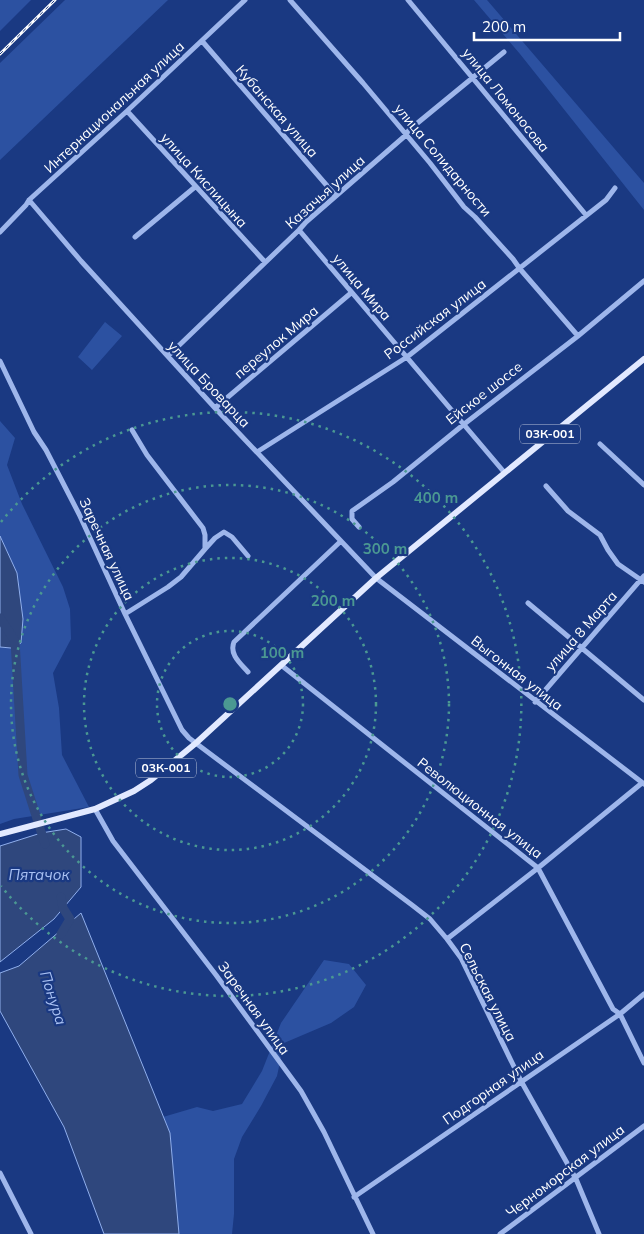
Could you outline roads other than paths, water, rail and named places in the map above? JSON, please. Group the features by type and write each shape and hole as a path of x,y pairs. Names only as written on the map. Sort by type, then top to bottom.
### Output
{"main road":[{"name":"03К-001","path":"0,834 95,809 151,780 196,743 376,578 644,359"}],"street":[{"name":"Интернациональная улица","path":"0,232 29,200 127,112 245,0"},
{"name":"улица Солидарности","path":"290,0 363,83 464,208 513,259 578,336"},
{"name":"улица Ломоносова","path":"408,0 586,215"},
{"name":"Кубанская улица","path":"202,41 335,195"},
{"name":"Казачья улица","path":"168,356 335,195 406,135 409,130 504,52"},
{"name":"улица Кислицына","path":"127,112 265,262"},
{"path":"135,237 195,187"},
{"name":"Российская улица","path":"256,452 407,358 606,200 615,188"},
{"name":"улица Броварца","path":"29,200 81,261 215,408 376,578"},
{"name":"улица Мира","path":"299,230 504,472"},
{"name":"Ейское шоссе","path":"359,527 352,519 352,511 358,505 393,482 578,336 644,280"},
{"name":"переулок Мира","path":"215,408 351,292"},
{"name":"Заречная улица","path":"0,361 34,432 46,450 79,514 125,614 182,730 196,743"},
{"path":"132,430 147,455 203,528 205,549"},
{"path":"600,444 644,485"},
{"path":"546,486 568,512 600,535 618,564 643,579"},
{"path":"125,614 181,577 215,538 224,532 232,536 248,556"},
{"path":"248,672 233,653 234,642 341,541"},
{"name":"Выгонная улица","path":"376,578 643,784"},
{"name":"улица 8 Марта","path":"535,702 643,579"},
{"path":"528,603 644,700"},
{"name":"Революционная улица","path":"281,665 538,868 613,1009 620,1014 644,1063"},
{"name":"Сельская улица","path":"196,743 430,919 447,939 461,958 521,1081 576,1179 599,1234"},
{"path":"447,939 643,784"},
{"name":"Заречная улица","path":"95,809 113,841 216,975 301,1091 324,1132 354,1197 374,1234"},
{"name":"Подгорная улица","path":"354,1197 620,1014 644,994"},
{"name":"Черноморская улица","path":"500,1234 576,1179 644,1126"},
{"path":"0,1173 31,1234"}],"water":[{"path":"0,536 17,573 23,619 21,643 11,648 0,647"},
{"name":"Пятачок","path":"66,829 81,837 81,887 54,919 0,962 0,846 41,833"},
{"path":"81,913 170,1133 179,1234 104,1234 64,1127 0,1011 0,973 19,966"}],"waterway":[{"name":"Понура","path":"0,618 15,641 23,775 45,844"},
{"name":"Понура","path":"61,897 63,908 70,919 61,934"}],"railway":[{"path":"0,54 55,0"}]}
